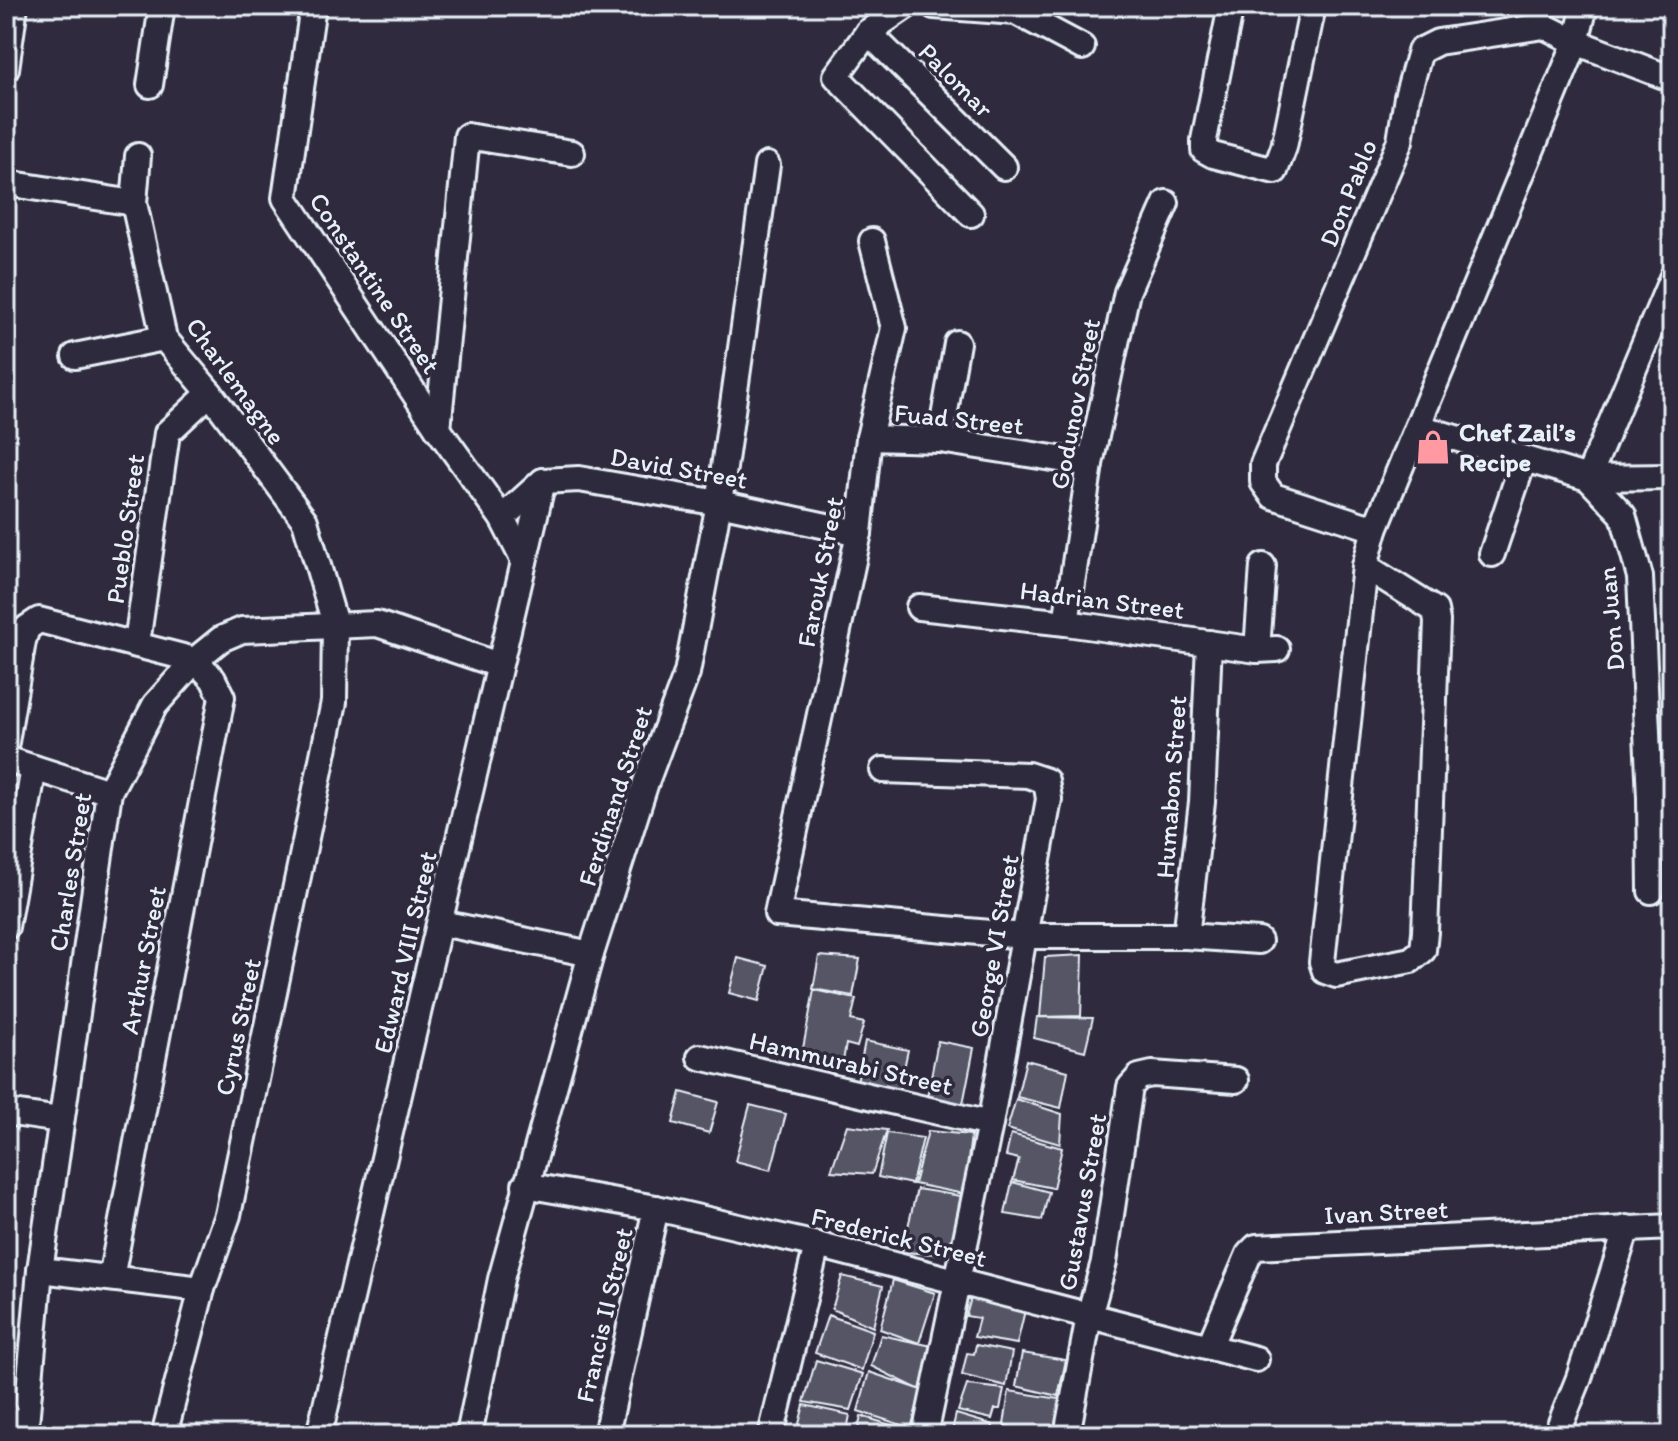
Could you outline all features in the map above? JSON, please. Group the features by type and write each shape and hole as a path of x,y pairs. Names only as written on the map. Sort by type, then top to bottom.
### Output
{"street":[{"path":"150,85 162,6"},
{"name":"Constantine Street","path":"313,6 285,198 438,429 502,518 524,561"},
{"path":"906,6 868,32 836,76 971,214"},
{"path":"934,6 1016,12 1082,47"},
{"path":"1231,6 1204,150 1275,171 1284,147 1313,6"},
{"path":"1365,566 1435,610 1437,621 1425,932 1423,950 1411,960 1336,975 1325,971 1322,962 1365,566 1375,529 1576,42 1585,6"},
{"path":"6,69 12,8"},
{"name":"Don Pablo","path":"1375,529 1273,496 1263,482 1263,464 1400,141 1407,97 1420,51 1438,42 1544,26 1576,42 1672,79"},
{"name":"Palomar","path":"868,32 1004,167"},
{"path":"438,429 467,136 572,153"},
{"name":"Charlemagne","path":"138,156 134,203 164,338 210,393 305,521 335,624"},
{"name":"Ferdinand Street","path":"469,1435 501,1279 591,954 646,782 687,673 719,503 767,165"},
{"path":"6,183 134,203"},
{"name":"Godunov Street","path":"1066,623 1090,464 1127,292 1166,203"},
{"name":"Farouk Street","path":"872,241 894,328 869,438 859,533 777,914 1024,936"},
{"path":"1588,478 1672,278"},
{"path":"75,356 164,338"},
{"path":"940,440 957,343"},
{"name":"Pueblo Street","path":"137,643 167,433 210,393"},
{"path":"1419,427 1588,478 1672,477"},
{"name":"Fuad Street","path":"869,438 940,440 1090,464"},
{"path":"1492,554 1524,459"},
{"name":"Don Juan","path":"1588,478 1623,515 1640,577 1651,891"},
{"name":"David Street","path":"543,481 579,479 719,503 859,533"},
{"path":"502,518 543,481"},
{"name":"Edward VIII Street","path":"319,1435 543,481"},
{"name":"Hadrian Street","path":"919,607 1267,650 1263,566"},
{"path":"6,742 27,628 39,620 195,660"},
{"name":"Cyrus Street","path":"164,1435 202,1289 228,1215 334,702 335,624"},
{"name":"Charles Street","path":"25,1435 40,1270 109,792 155,705 195,660 221,639 242,630 377,624 499,665"},
{"name":"Humabon Street","path":"1186,936 1202,802 1209,643"},
{"name":"Arthur Street","path":"111,1278 222,697 213,679 195,660"},
{"path":"6,759 109,792"},
{"path":"6,927 34,768"},
{"name":"George VI Street","path":"883,770 1028,775 1046,781 1049,799 990,1124 925,1435"},
{"path":"441,923 591,954"},
{"path":"1024,936 1186,936 1259,941"},
{"name":"Hammurabi Street","path":"700,1057 990,1124"},
{"name":"Gustavus Street","path":"1067,1435 1089,1316 1104,1262 1130,1087 1139,1077 1152,1074 1236,1080"},
{"path":"6,1112 61,1120"},
{"name":"Frederick Street","path":"525,1185 656,1208 817,1245 1256,1359"},
{"name":"Francis II Street","path":"606,1435 656,1208"},
{"path":"1556,1435 1579,1378 1627,1228 1672,1227"},
{"name":"Ivan Street","path":"1210,1345 1249,1254 1256,1247 1627,1228"},
{"path":"771,1435 817,1245"},
{"path":"40,1270 202,1289"}],"building":[{"path":"1083,955 1081,1016 1040,1017 1045,957"},
{"path":"819,956 860,959 853,996 813,989"},
{"path":"738,958 768,966 759,1001 729,993"},
{"path":"814,990 856,999 851,1020 864,1023 857,1047 846,1044 842,1067 801,1059"},
{"path":"1037,1017 1093,1018 1085,1051 1034,1038"},
{"path":"865,1041 908,1050 899,1091 857,1082"},
{"path":"938,1041 974,1048 963,1104 927,1097"},
{"path":"1026,1060 1068,1071 1061,1108 1017,1097"},
{"path":"681,1092 718,1102 709,1133 673,1123"},
{"path":"1016,1099 1062,1114 1060,1144 1007,1129"},
{"path":"750,1105 786,1114 771,1170 735,1161"},
{"path":"847,1125 887,1130 872,1174 831,1171"},
{"path":"928,1131 971,1135 964,1194 914,1184"},
{"path":"887,1133 923,1138 912,1184 878,1177"},
{"path":"1011,1134 1062,1148 1053,1188 1013,1180 1019,1159 1006,1156"},
{"path":"1012,1182 1049,1192 1042,1220 1005,1214"},
{"path":"917,1189 961,1196 952,1255 902,1252"},
{"path":"842,1276 883,1286 873,1327 832,1309"},
{"path":"893,1280 935,1293 919,1343 880,1329"},
{"path":"972,1294 1026,1306 1017,1344 974,1337 979,1318 966,1316"},
{"path":"828,1315 873,1331 862,1370 815,1353"},
{"path":"881,1335 932,1346 920,1390 871,1366"},
{"path":"976,1345 1012,1352 1006,1386 962,1375 967,1353 974,1354"},
{"path":"1022,1353 1066,1360 1058,1396 1016,1386"},
{"path":"816,1360 863,1374 851,1410 804,1402"},
{"path":"869,1372 922,1390 911,1428 858,1411"},
{"path":"967,1385 1004,1389 1000,1409 995,1409 992,1419 958,1411"},
{"path":"1009,1391 1066,1400 1059,1435 1042,1435 1004,1425"},
{"path":"804,1405 850,1415 846,1435 796,1435"},
{"path":"956,1414 993,1425 992,1433 998,1435 951,1435"},
{"path":"861,1416 907,1430 906,1435 857,1435"}],"place":[{"name":"Chef Zail’s Recipe","path":"1433,447"}]}
